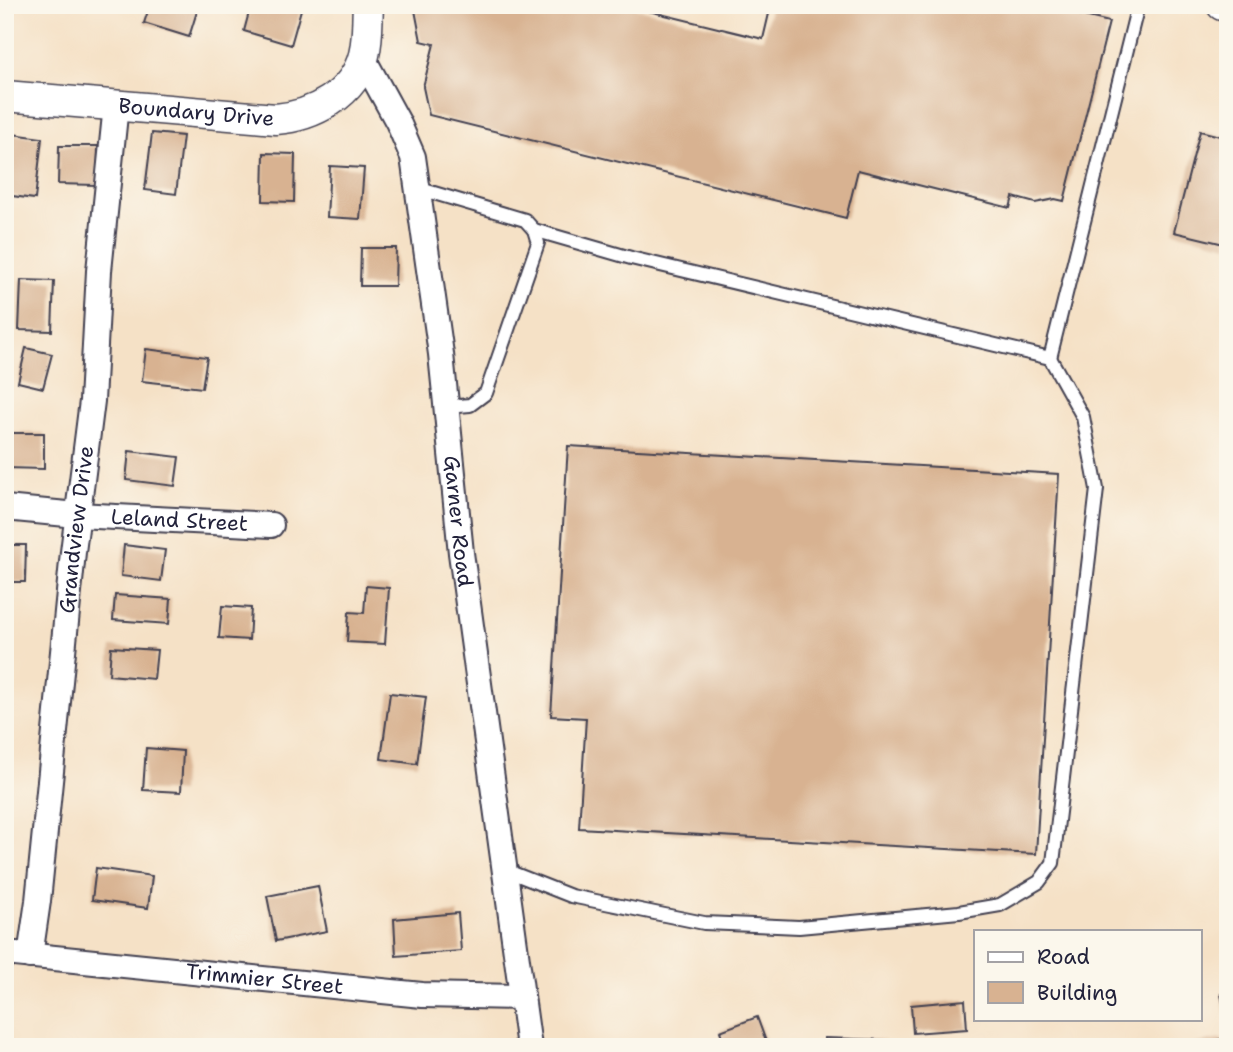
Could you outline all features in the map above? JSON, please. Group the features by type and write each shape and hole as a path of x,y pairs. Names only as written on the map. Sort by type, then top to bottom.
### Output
{"street":[{"path":"363,58 368,5"},
{"path":"1222,5 1228,7"},
{"name":"Boundary Drive","path":"5,96 275,119 291,118 310,113 336,97 355,74 363,58"},
{"name":"Garner Road","path":"363,58 413,157 446,407 461,553 529,1047"},
{"name":"Grandview Drive","path":"17,954 38,901 77,515 92,401 99,271 116,105"},
{"name":"Leland Street","path":"5,508 77,515 271,525"},
{"name":"Trimmier Street","path":"17,954 422,995 522,997"}],"lane":[{"path":"505,870 571,895 704,923 799,927 958,912 1000,905 1039,882 1053,863 1097,489 1083,417 1049,358 1138,5"},
{"path":"417,188 525,220 534,230 538,243 486,393 470,405 446,407"},
{"path":"534,230 631,258 1049,358"}],"building":[{"path":"150,5 199,5 189,37 144,23"},
{"path":"251,5 302,6 291,45 244,31"},
{"path":"414,5 636,5 636,8 763,39 771,5 1039,5 1109,22 1064,201 1055,199 1035,203 1013,197 1010,208 858,170 846,218 429,115 423,87 434,44 421,41"},
{"path":"1200,131 1228,138 1228,245 1174,232"},
{"path":"5,133 42,138 35,199 5,195"},
{"path":"152,133 183,136 176,194 145,190"},
{"path":"59,146 98,146 97,185 58,184"},
{"path":"264,153 295,154 294,202 263,201"},
{"path":"330,166 364,168 360,219 327,217"},
{"path":"361,248 396,248 395,286 360,286"},
{"path":"21,280 54,281 52,331 19,330"},
{"path":"26,348 52,354 43,388 18,382"},
{"path":"146,349 207,357 202,388 142,381"},
{"path":"5,433 44,433 44,469 5,468"},
{"path":"568,446 1059,474 1036,854 579,828 586,718 551,716"},
{"path":"129,451 179,457 175,486 126,480"},
{"path":"5,545 26,545 25,582 5,582"},
{"path":"124,545 165,550 161,581 121,576"},
{"path":"366,586 389,588 385,644 347,642 349,612 364,613"},
{"path":"115,595 171,599 169,624 113,620"},
{"path":"222,606 251,608 249,640 219,638"},
{"path":"111,647 157,650 154,679 109,675"},
{"path":"390,693 426,697 417,764 381,759"},
{"path":"146,748 183,751 181,792 143,790"},
{"path":"96,868 152,876 148,908 92,900"},
{"path":"318,886 327,931 276,941 267,896"},
{"path":"458,913 461,951 396,956 394,919"},
{"path":"1228,992 1228,1022 1227,1022 1221,994"},
{"path":"965,1000 967,1029 913,1033 911,1005"},
{"path":"757,1017 768,1047 726,1047 720,1031"},
{"path":"824,1038 885,1040 885,1047 824,1047"},
{"path":"1222,1039 1223,1047 1194,1047 1194,1044"}]}
